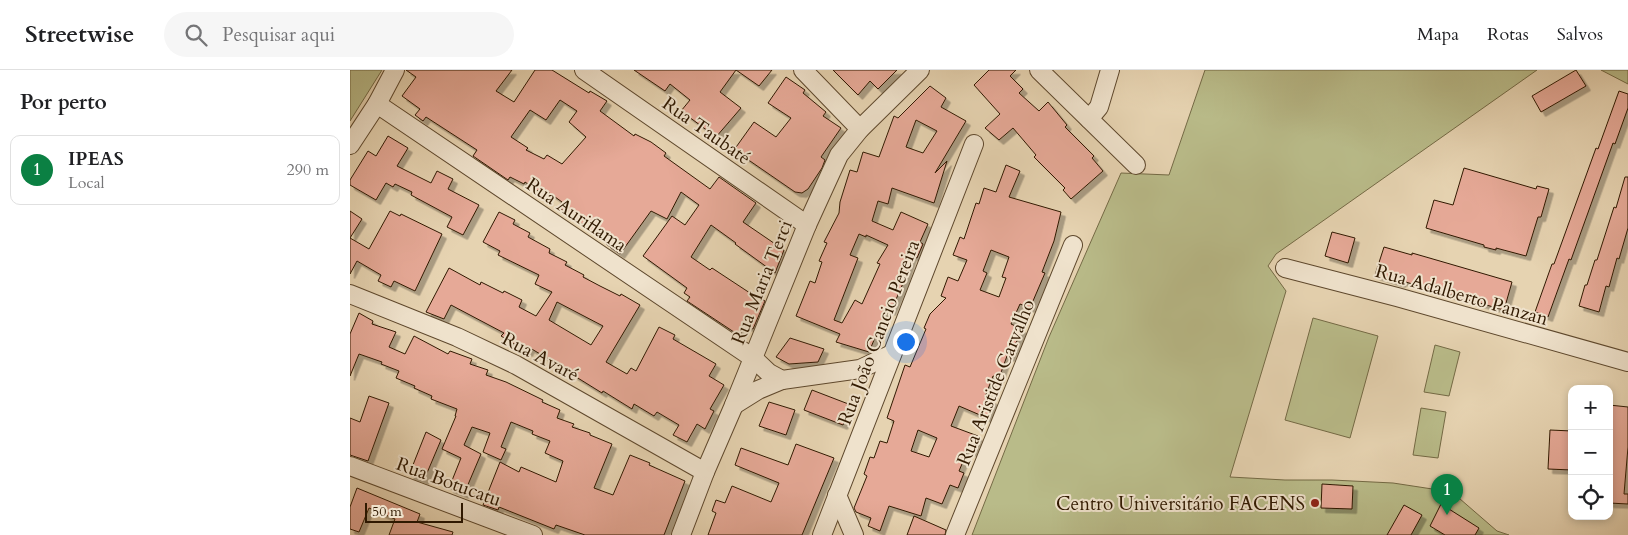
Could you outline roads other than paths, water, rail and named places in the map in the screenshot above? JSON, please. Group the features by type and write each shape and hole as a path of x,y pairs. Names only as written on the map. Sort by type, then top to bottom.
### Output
{"street":[{"path":"350,145 377,104 396,70"},
{"name":"Rua Taubaté","path":"584,70 807,225"},
{"path":"803,70 860,129"},
{"name":"Rua Maria Terci","path":"681,535 807,225 839,155 860,129 920,70"},
{"path":"1038,70 1136,165"},
{"path":"1089,119 1099,107 1110,70"},
{"name":"Rua Auriflama","path":"377,104 753,358 769,373 782,380"},
{"name":"Rua João Cancio Pereira","path":"822,535 974,144"},
{"name":"Rua Aristide Carvalho","path":"955,535 1073,245"},
{"name":"Rua Adalberto Panzan","path":"1285,268 1397,297 1628,362"},
{"name":"Rua Avaré","path":"350,294 457,337 516,365 705,472"},
{"path":"734,405 758,390 782,380 860,369 892,354"},
{"path":"860,369 880,385"},
{"name":"Rua Botucatu","path":"350,466 533,535"},
{"path":"838,494 854,535"}],"place":[{"name":"Centro Universitário FACENS","path":"1315,503"},
{"name":"IPEAS","path":"1447,515"}]}
